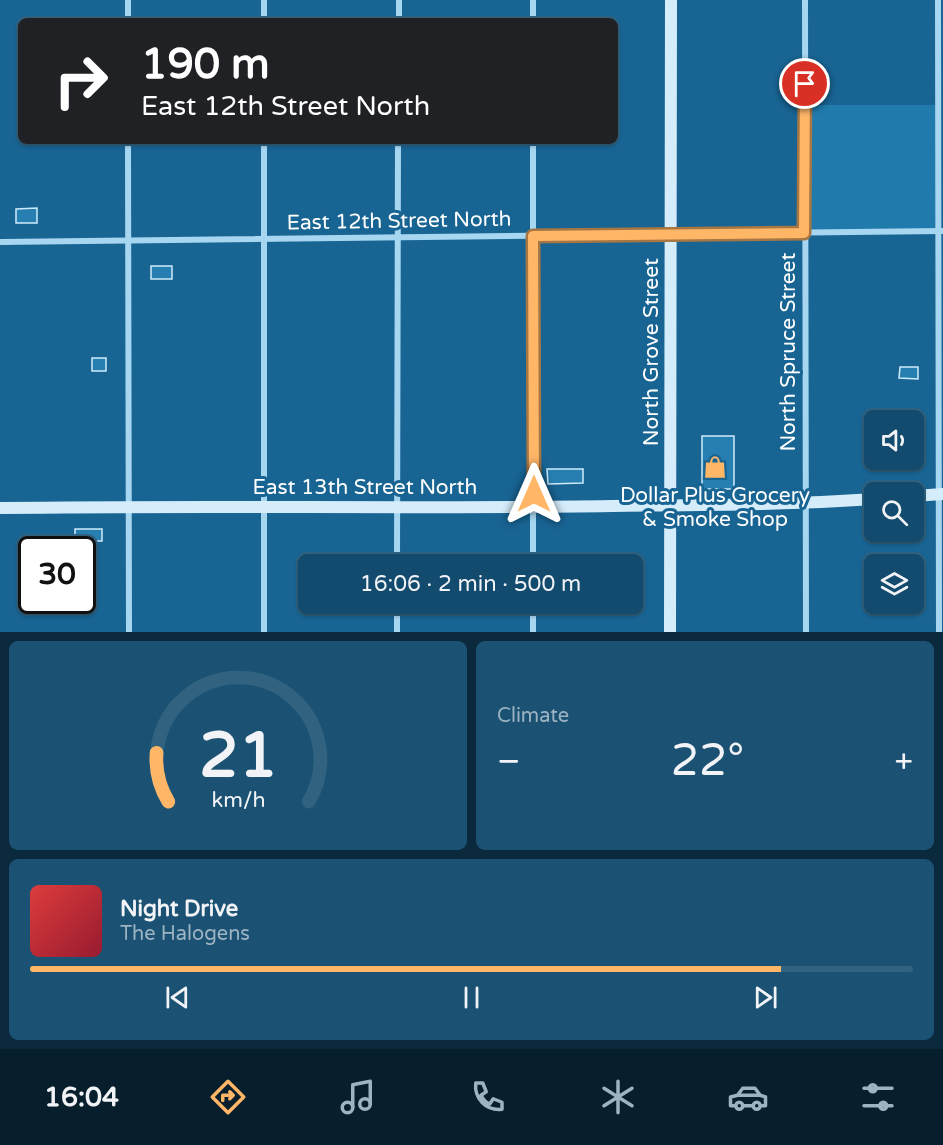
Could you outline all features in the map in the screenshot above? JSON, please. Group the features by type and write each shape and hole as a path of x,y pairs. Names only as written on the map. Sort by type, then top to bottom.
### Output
{"main road":[{"name":"North Grove Street","path":"670,632 671,0"},
{"path":"924,495 941,494"},
{"name":"East 13th Street North","path":"0,508 264,505 397,508 534,507 805,503 864,500"}],"street":[{"path":"128,0 128,18"},
{"path":"264,0 264,18"},
{"path":"399,0 399,18"},
{"path":"533,0 533,18"},
{"name":"North Spruce Street","path":"805,0 806,632"},
{"path":"938,0 941,494 939,632"},
{"path":"128,144 129,632"},
{"path":"264,144 264,632"},
{"path":"397,554 398,144"},
{"path":"533,144 533,554"},
{"name":"East 12th Street North","path":"0,242 940,231"},
{"path":"397,614 397,632"},
{"path":"533,614 533,632"}],"shaded area":[{"path":"805,105 938,105 938,231 804,233"}],"building":[{"path":"37,208 37,223 16,223 16,209"},
{"path":"151,266 172,266 172,279 151,279"},
{"path":"92,358 106,358 106,371 92,371"},
{"path":"900,367 918,367 918,379 899,378"},
{"path":"702,436 734,436 734,489 702,489"},
{"path":"547,469 583,469 583,483 548,484"},
{"path":"75,529 102,529 102,541 96,541 96,536 75,536"}],"place":[{"name":"Dollar Plus Grocery & Smoke Shop","path":"715,467"}],"route":[{"path":"534,494 533,236 804,233 805,84"}]}
